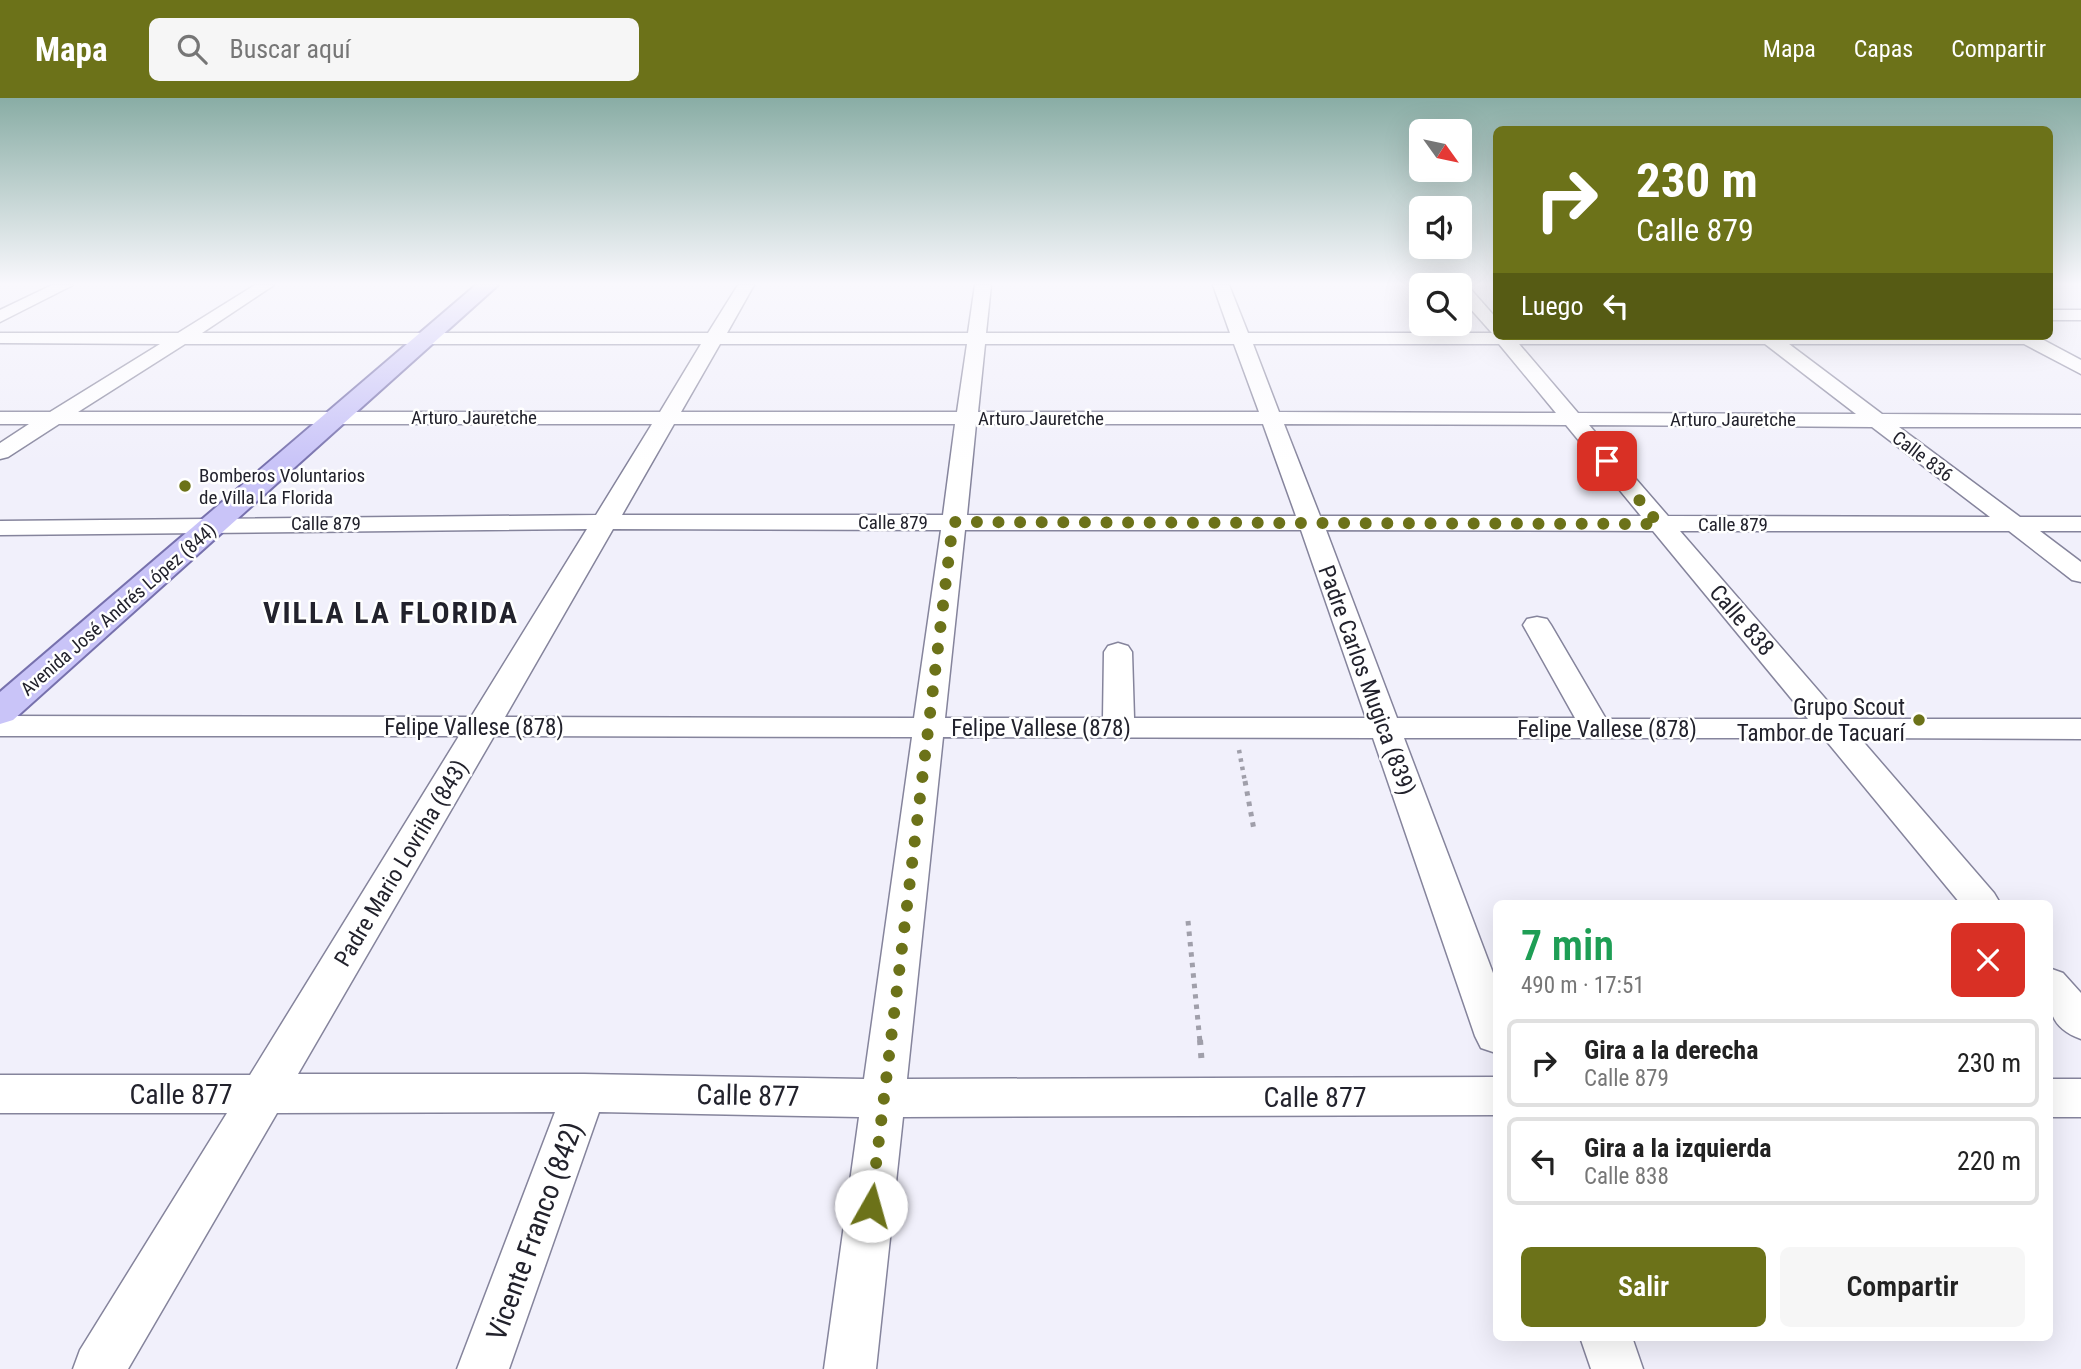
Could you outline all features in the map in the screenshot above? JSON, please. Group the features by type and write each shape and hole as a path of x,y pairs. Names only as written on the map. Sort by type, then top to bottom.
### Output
{"main road":[{"name":"Avenida José Andrés López (844)","path":"0,712 422,344"}],"street":[{"path":"0,452 172,344"},
{"name":"Padre Mario Lovriha (843)","path":"99,1369 710,344"},
{"path":"850,1369 885,1098 965,418 977,344"},
{"name":"Padre Carlos Mugica (839)","path":"1242,344 1311,523 1493,1028"},
{"name":"Calle 838","path":"1509,344 1978,900"},
{"name":"Calle 836","path":"1776,344 2081,574"},
{"path":"2037,344 2081,368"},
{"name":"Arturo Jauretche","path":"0,418 2081,421"},
{"name":"Calle 879","path":"0,528 603,522 2081,524"},
{"path":"1537,625 1596,728"},
{"path":"1118,652 1119,727"},
{"name":"Felipe Vallese (878)","path":"0,726 2081,729"},
{"path":"2053,989 2081,1022"},
{"name":"Calle 877","path":"0,1094 584,1093 885,1098 1493,1096"},
{"name":"Vicente Franco (842)","path":"483,1369 584,1093"},
{"path":"2053,1098 2081,1098"},
{"path":"1607,1341 1617,1369"}],"path":[{"path":"1235,728 1254,830"},
{"path":"1188,921 1205,1098"}],"place":[{"name":"Bomberos Voluntarios de Villa La Florida","path":"185,486"},
{"name":"Grupo Scout Tambor de Tacuarí","path":"1919,720"}],"district":[{"name":"VILLA LA FLORIDA","path":"391,613"}],"route":[{"path":"871,1206 953,522 1659,524 1607,461"}]}
